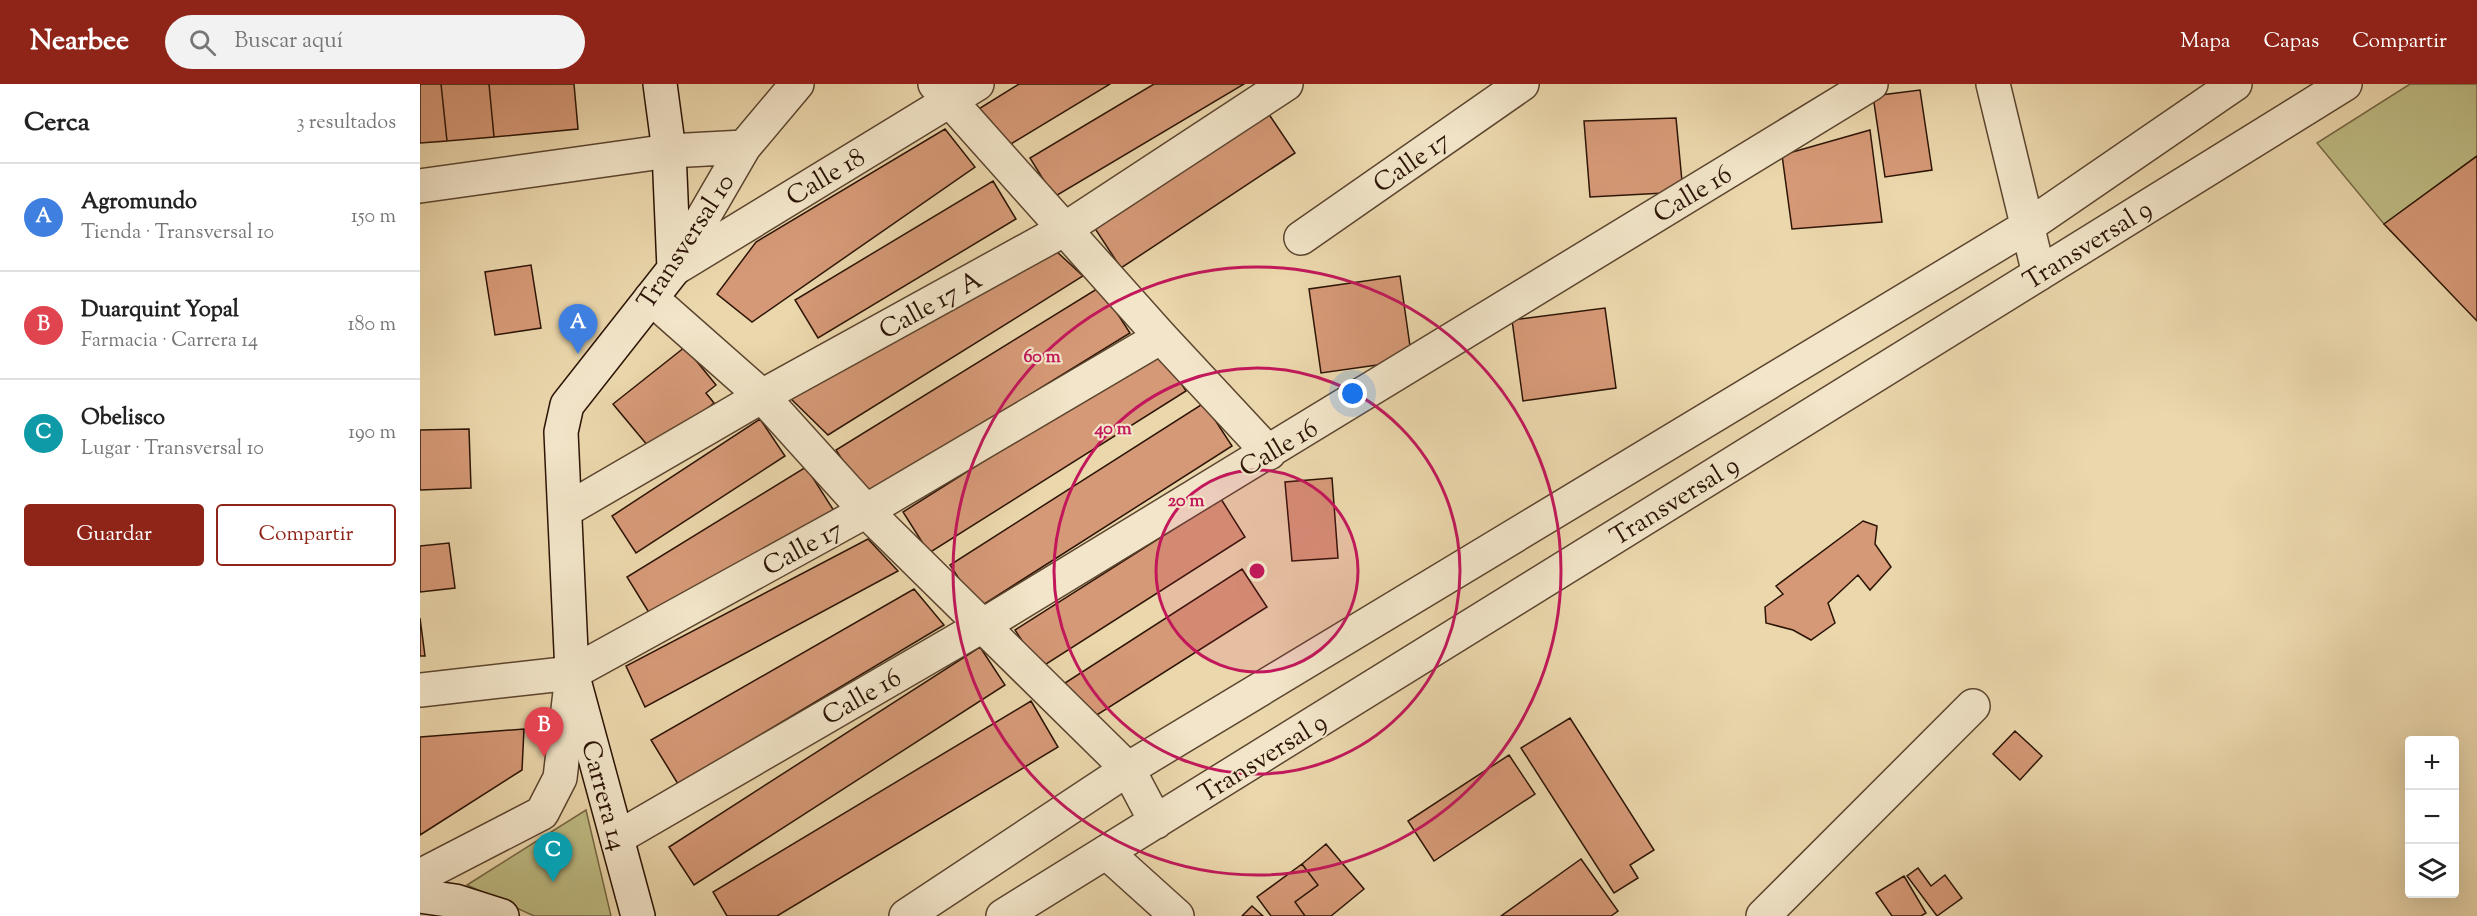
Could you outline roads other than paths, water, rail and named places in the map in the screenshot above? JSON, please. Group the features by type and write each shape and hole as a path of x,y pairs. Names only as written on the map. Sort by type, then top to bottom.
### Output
{"street":[{"path":"660,84 669,151 674,269"},
{"name":"Transversal 10","path":"561,432 567,405 674,269 744,147 797,84"},
{"name":"Calle 18","path":"674,269 942,92 977,84"},
{"name":"Calle 17 A","path":"566,510 762,396 1065,230 1286,84"},
{"name":"Calle 17","path":"1301,238 1522,84"},
{"name":"Calle 16","path":"617,838 982,626 1871,84"},
{"path":"1993,84 2039,274"},
{"name":"Transversal 9","path":"906,916 1128,769 2028,226 2235,84"},
{"name":"Transversal 9","path":"1003,916 2345,84"},
{"path":"942,92 1161,337 1269,453"},
{"path":"420,186 669,151 744,147"},
{"path":"651,298 762,396 866,511 1128,769 1156,822"},
{"name":"Calle 17","path":"420,690 572,673 866,511 1161,337"},
{"name":"Carrera 14","path":"420,876 542,813 560,778 572,673 561,432"},
{"name":"Carrera 14","path":"572,673 638,916"},
{"path":"1763,916 1973,706"},
{"path":"1106,852 1177,916"},
{"path":"420,896 455,901 502,916"}],"place":[{"name":"Agromundo","path":"578,354"},
{"name":"Duarquint Yopal","path":"544,757"},
{"name":"Obelisco","path":"553,882"}]}
